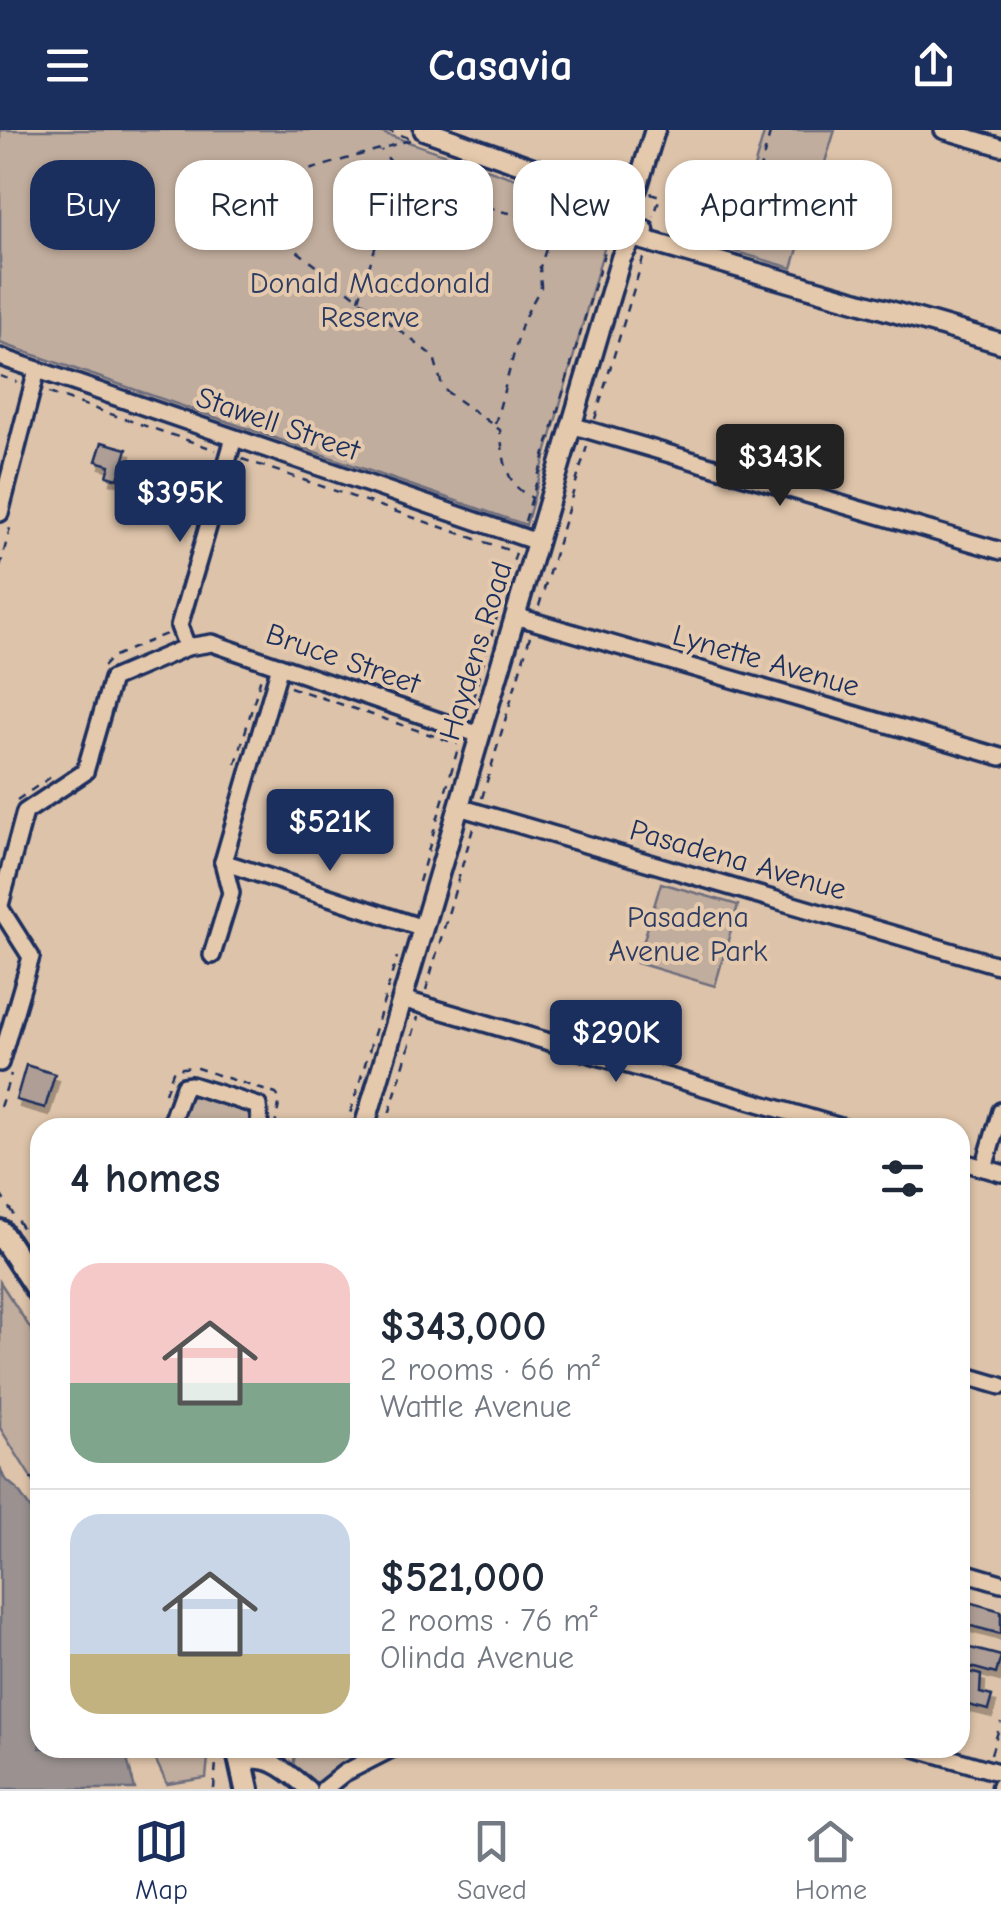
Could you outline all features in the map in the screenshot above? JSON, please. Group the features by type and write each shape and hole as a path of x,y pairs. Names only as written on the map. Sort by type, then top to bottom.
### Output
{"main road":[{"path":"0,1232 30,1278"},
{"path":"240,1758 247,1789"}],"street":[{"path":"645,162 655,130"},
{"path":"947,131 1001,147"},
{"path":"418,135 513,167"},
{"path":"646,241 1001,343"},
{"name":"Haydens Road","path":"367,1118 459,807 472,732 515,616 525,533 571,425 621,258 646,241"},
{"name":"Stawell Street","path":"0,357 525,533"},
{"path":"0,513 37,370"},
{"path":"571,425 1001,550"},
{"path":"6,1065 31,957 0,907 25,812 84,772 112,679 187,647 179,626 234,438"},
{"name":"Lynette Avenue","path":"515,616 1001,757"},
{"name":"Bruce Street","path":"187,647 212,643 472,732"},
{"path":"212,955 231,893 223,862 280,666"},
{"name":"Pasadena Avenue","path":"459,807 1001,966"},
{"path":"223,862 422,928"},
{"path":"402,999 810,1118"},
{"path":"172,1118 184,1086 258,1106 259,1118"},
{"path":"984,1168 1001,1111"},
{"path":"970,1164 1001,1173"},
{"path":"970,1377 1001,1386"},
{"path":"970,1574 1001,1582"},
{"path":"261,1758 279,1764 308,1789"},
{"path":"324,1789 374,1758"},
{"path":"949,1758 1001,1773"}],"path":[{"path":"736,252 771,130"},
{"path":"418,135 279,179 270,187 279,238 434,356 443,390 500,430 509,480 532,498"},
{"path":"380,148 390,160"},
{"path":"388,1118 646,241"},
{"path":"360,299 375,250"},
{"path":"494,425 523,320 541,287 540,268 546,250"},
{"path":"472,732 515,553 525,533 524,523 605,250"},
{"path":"0,376 515,553"},
{"path":"100,673 112,657 179,626"},
{"path":"252,672 260,676"},
{"path":"288,686 459,744 416,892"},
{"path":"14,805 19,796 67,766"},
{"path":"349,1118 398,953"},
{"path":"0,1107 6,1065"},
{"path":"0,1194 30,1240"},
{"path":"214,1789 216,1758"}],"green space":[{"name":"Donald Macdonald Reserve","path":"0,130 374,130 461,160 333,160 333,250 493,250 493,171 513,178 513,250 604,250 526,525 0,343"},
{"path":"765,130 835,130 826,160 756,160"},
{"path":"730,250 798,250 792,268"},
{"name":"Pasadena Avenue Park","path":"661,883 738,905 715,986 637,963"},
{"path":"196,1095 250,1111 251,1118 181,1118 187,1099"},
{"path":"0,1282 30,1328 30,1476 0,1428"},
{"path":"155,1758 208,1758 206,1778 167,1784"},
{"path":"294,1758 364,1758 317,1785 293,1766"}],"shaded area":[{"path":"0,1467 4,1478 30,1508 30,1758 127,1758 135,1789 0,1789"}],"building":[{"path":"102,442 127,449 118,479 107,476 110,465 96,461"},
{"path":"26,1065 55,1074 45,1108 16,1100"},
{"path":"970,1602 1001,1611 1001,1634 970,1626"},
{"path":"970,1648 1001,1656 996,1674 970,1667"},
{"path":"970,1672 981,1675 980,1693 992,1696 988,1710 970,1706"}]}
